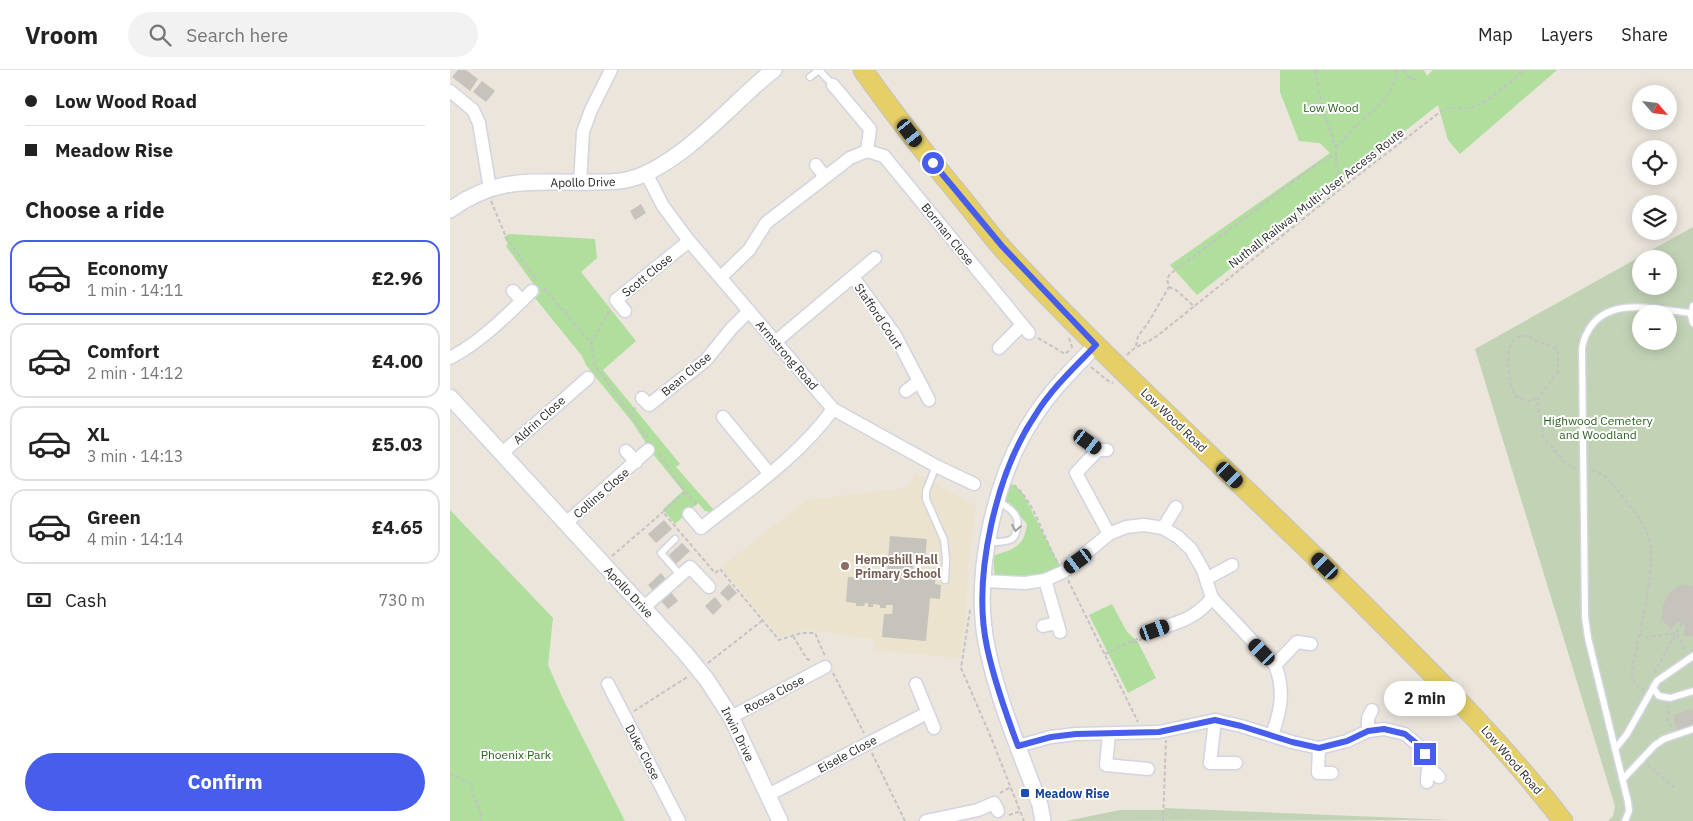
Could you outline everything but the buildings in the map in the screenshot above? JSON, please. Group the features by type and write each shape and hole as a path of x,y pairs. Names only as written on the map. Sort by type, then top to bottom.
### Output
{"main road":[{"name":"Low Wood Road","path":"863,70 933,163 1002,246 1096,345 1313,554 1430,671 1490,734 1563,821"}],"street":[{"path":"580,183 583,132 591,110 611,70"},
{"name":"Apollo Drive","path":"450,210 466,198 490,189 523,182 580,183 622,181 646,173 664,164 774,70"},
{"path":"721,277 748,250 766,223 850,158 867,151 870,129 833,86"},
{"path":"450,91 473,110 479,123 490,189"},
{"name":"Borman Close","path":"867,151 884,156 1026,329"},
{"path":"816,165 824,177"},
{"name":"Armstrong Road","path":"646,173 663,206 689,241 833,409 936,466 974,484"},
{"name":"Scott Close","path":"625,311 616,300 689,241"},
{"name":"Stafford Court","path":"775,342 875,258"},
{"name":"Stafford Court","path":"853,277 895,334 918,382 929,400"},
{"path":"513,291 522,301"},
{"path":"450,358 487,334 532,291"},
{"name":"Bean Close","path":"642,398 649,405 706,360 731,329 748,312"},
{"path":"999,348 1026,329"},
{"path":"1044,821 1040,805 1005,710 987,647 982,610 987,542 997,501 1019,443 1036,414 1054,390 1096,345"},
{"name":"Aldrin Close","path":"501,454 573,382 588,378"},
{"path":"906,391 918,382"},
{"name":"Apollo Drive","path":"450,397 686,654"},
{"path":"689,514 701,528 769,473 820,427 833,409"},
{"path":"722,417 769,473"},
{"path":"1098,447 1076,473 1109,534"},
{"name":"Collins Close","path":"566,524 648,450"},
{"name":"Collins Close","path":"626,451 636,462"},
{"path":"1162,528 1176,507"},
{"path":"984,581 1025,584 1045,580 1063,572 1109,534 1126,527 1144,525 1162,528 1178,537 1191,549 1203,570 1212,598 1275,665 1280,677 1282,695 1280,714 1272,735"},
{"path":"1206,579 1232,565"},
{"path":"644,608 690,567 709,587"},
{"path":"1043,626 1059,628 1045,580"},
{"path":"1155,630 1198,613 1212,598"},
{"path":"1275,665 1297,642 1311,644"},
{"name":"Irwin Drive","path":"686,654 707,680 731,717 780,821"},
{"name":"Roosa Close","path":"731,717 819,667"},
{"name":"Duke Close","path":"608,684 679,821"},
{"path":"916,684 934,728"},
{"path":"1368,731 1368,718 1372,710"},
{"name":"Eisele Close","path":"768,796 927,713"},
{"path":"1018,746 1051,737 1167,731 1215,720 1319,748 1347,741 1368,731 1384,729 1405,734 1420,746 1425,754 1433,780"},
{"path":"1215,720 1210,764 1236,763"},
{"path":"1109,734 1106,765 1148,769"},
{"path":"1319,748 1318,772 1332,773"},
{"path":"926,821 978,810 994,803 998,811"}],"lane":[{"path":"810,77 819,70 833,86"},
{"path":"1625,821 1628,812 1628,802 1588,638 1585,617 1582,348 1587,332 1602,316 1616,308 1692,310 1693,322"},
{"path":"936,466 926,491 926,499 944,540 946,559 945,580"},
{"path":"987,542 1010,540 1014,536 1018,523 1017,517 997,501"},
{"path":"675,540 661,553 681,576"},
{"path":"1615,749 1627,734 1657,681 1692,657"},
{"path":"1651,690 1659,696 1670,698 1693,691"},
{"path":"1623,779 1655,745 1693,729"}],"path":[{"path":"1315,70 1324,111 1336,148 1336,167 1343,187"},
{"path":"1336,148 1357,125 1373,112 1387,95 1397,79 1397,70"},
{"path":"1403,70 1410,79 1417,79"},
{"name":"Nuthall Railway Multi-User Access Route","path":"1126,357 1136,346 1157,336 1444,109 1472,108 1481,105 1524,70"},
{"path":"1136,346 1138,336 1148,323 1169,287 1167,280 1170,274 1314,166 1336,154"},
{"path":"1169,287 1176,290 1195,306"},
{"path":"591,343 616,300"},
{"path":"1026,329 1065,354 1071,349"},
{"path":"1524,336 1545,342 1558,351 1558,372 1547,383 1544,391 1537,399 1529,401 1515,396 1510,384 1509,347 1516,339 1524,336"},
{"path":"1082,359 1107,380 1116,384"},
{"path":"1537,399 1544,438 1566,464 1576,469 1599,472 1610,481 1637,516 1648,536 1650,550 1649,581 1632,678 1635,684 1651,690"},
{"path":"1004,480 1022,492 1143,733"},
{"path":"603,564 663,512"},
{"path":"982,610 970,610 961,668 1024,821"},
{"path":"708,662 763,620"},
{"path":"1657,681 1653,674 1682,623"},
{"path":"1105,654 1155,630"},
{"path":"1639,635 1647,637 1676,633"},
{"path":"1676,633 1692,657"},
{"path":"793,636 806,660 819,667"},
{"path":"624,717 686,678"},
{"path":"1667,697 1669,710 1666,719 1675,735"},
{"path":"1163,821 1167,731"},
{"path":"1641,759 1676,789"},
{"path":"450,774 470,784 481,814 481,821"}],"shaded area":[{"name":"Hempshill Hall Primary School","path":"916,473 976,506 968,565 966,618 960,658 874,650 876,640 819,631 800,631 780,637 721,567 807,500 906,488"}],"green space":[{"name":"Low Wood","path":"1280,70 1424,70 1427,76 1433,70 1557,70 1460,154 1448,140 1438,105 1197,295 1170,265 1330,153 1320,143 1299,141 1280,92"},
{"name":"Highwood Cemetery and Woodland","path":"1693,227 1693,821 1608,821 1613,816 1615,806 1475,349 1632,261 1632,295 1677,295 1677,250 1652,250 1670,240 1677,240 1677,236"},
{"path":"509,234 595,239 597,258 581,272 636,341 603,370 680,464 676,467 713,509 711,512 705,511 698,503 675,524 663,509 683,491 653,454 633,423 586,365 582,356 535,298 540,293 506,246 508,244 504,237"},
{"path":"1004,480 1022,492 1063,572 1045,580 995,579 993,556 1012,549 1020,543 1027,524 1011,504 1000,499"},
{"name":"Phoenix Park","path":"450,510 553,618 548,665 563,699 625,821 450,821"},
{"path":"1112,604 1127,632 1138,642 1156,678 1128,693 1089,615"},
{"path":"1164,808 1451,820 1066,821 1120,810 1164,810"}],"place":[{"name":"Hempshill Hall Primary School","path":"845,566"},
{"name":"Meadow Rise","path":"1025,793"}],"route":[{"path":"933,163 1002,246 1096,345 1054,390 1036,414 1019,443 997,501 987,542 982,610 987,647 1005,710 1018,746 1051,737 1076,734 1159,732 1215,720 1319,748 1347,741 1368,731 1384,729 1405,734 1420,746 1425,754"}]}
